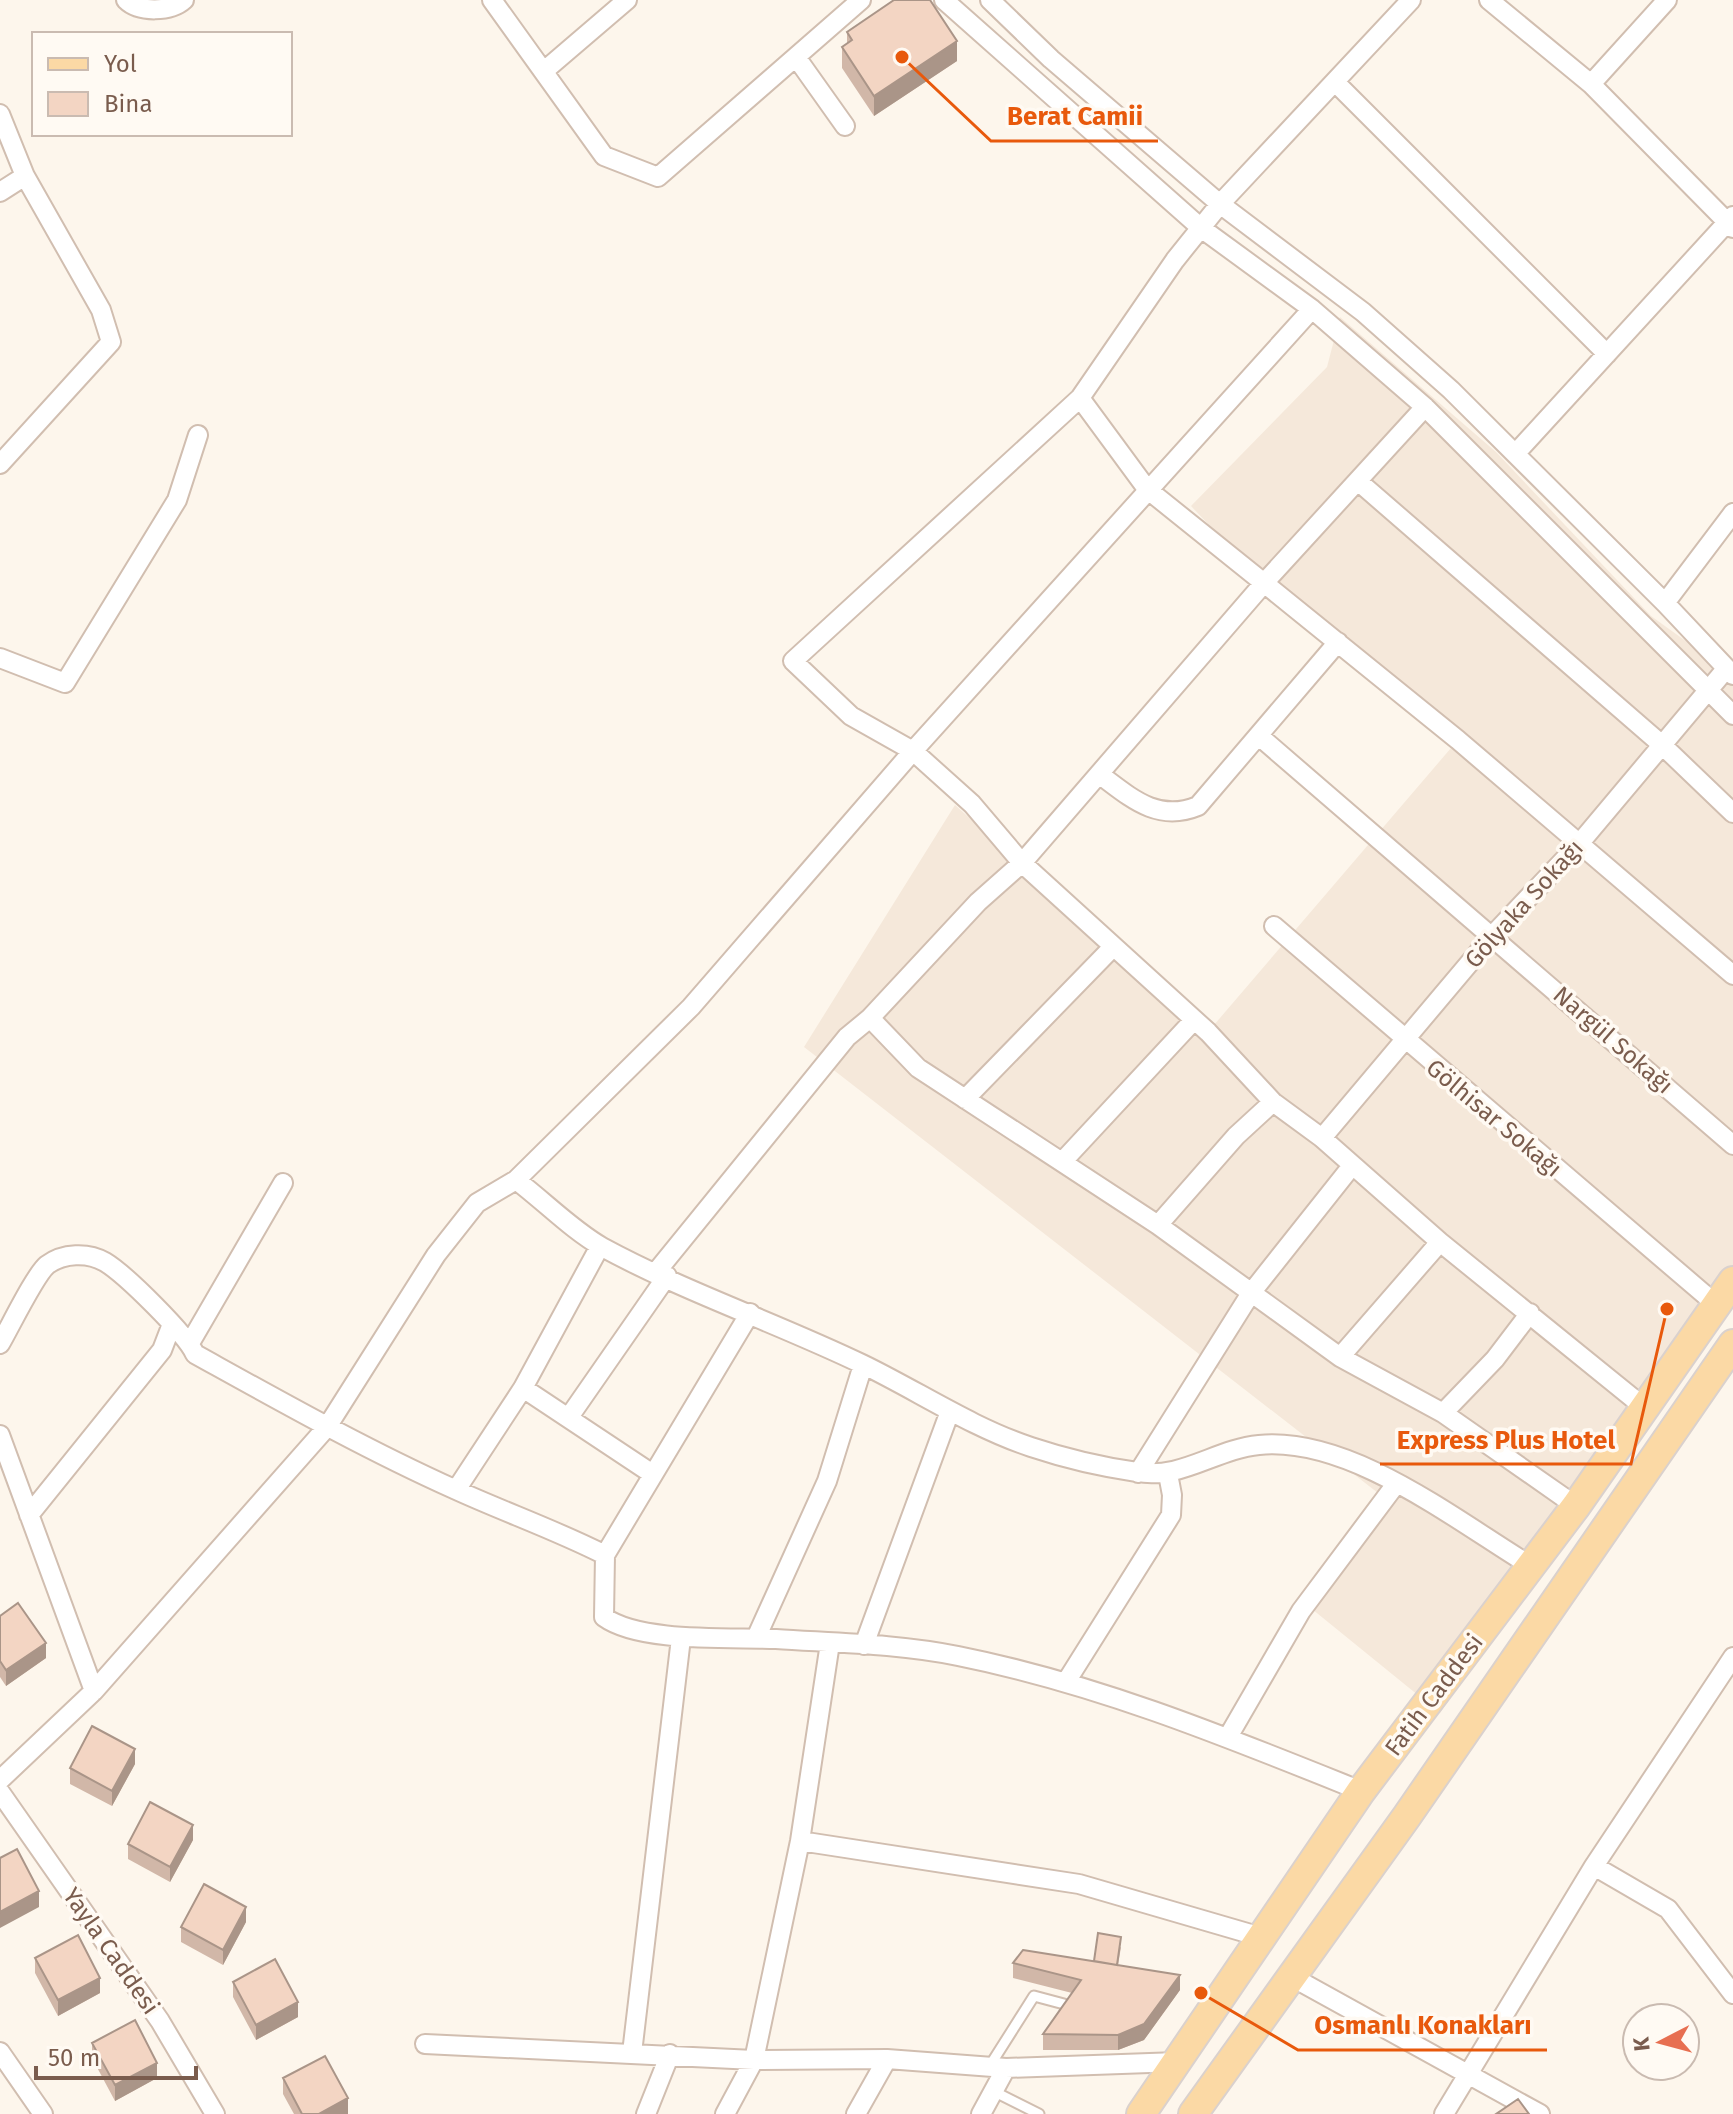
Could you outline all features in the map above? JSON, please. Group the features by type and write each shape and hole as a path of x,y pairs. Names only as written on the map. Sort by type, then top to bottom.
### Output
{"main road":[{"name":"Fatih Caddesi","path":"1141,2114 1361,1791 1576,1506 1733,1281"},
{"name":"Fatih Caddesi","path":"1193,2114 1733,1344"}],"street":[{"path":"126,0 132,5 149,9 178,5 184,0"},
{"path":"492,0 604,156 658,177 861,0"},
{"path":"544,71 627,0"},
{"path":"944,0 1201,228 1312,309 1425,407 1706,692 1733,715"},
{"path":"990,0 1051,59 1220,204 1363,312 1516,453 1729,672"},
{"path":"1411,0 1220,204 1080,398 793,661 851,716 913,751 972,804 1022,863 1194,1020 1273,1102 1322,1138 1351,1167 1440,1242 1645,1408"},
{"path":"1489,0 1591,84 1731,222 1516,453"},
{"path":"1591,84 1667,0"},
{"path":"796,57 845,126"},
{"path":"1335,82 1607,354"},
{"path":"0,114 25,176 101,310 111,342 0,464"},
{"path":"0,192 25,176"},
{"path":"0,1780 94,1691 327,1427 436,1255 477,1203 516,1180 691,1007 913,751 1312,309"},
{"path":"1080,398 1147,489 1338,642 1733,975"},
{"path":"569,1417 662,1274 847,1037 870,1018 978,902 1022,863 1264,583 1425,407"},
{"path":"0,658 65,683 177,500 198,435"},
{"path":"1359,482 1661,744 1733,813"},
{"path":"1665,603 1733,513"},
{"path":"1099,774 1145,807 1181,812 1205,801 1338,642"},
{"name":"Gölyaka Sokağı","path":"1322,1138 1493,935 1579,844 1706,692 1729,672"},
{"name":"Nargül Sokağı","path":"1259,736 1733,1145"},
{"name":"Gölhisar Sokağı","path":"1274,926 1718,1306"},
{"path":"965,1099 1112,948"},
{"path":"870,1018 918,1068 1158,1225 1340,1357 1443,1413 1576,1506"},
{"path":"1062,1162 1194,1020"},
{"path":"1158,1225 1236,1136 1273,1102"},
{"path":"1138,1473 1251,1293 1351,1167"},
{"path":"516,1180 600,1246 863,1365 950,1411 1030,1447 1138,1473 1168,1474 1245,1446 1279,1444 1336,1454 1396,1484 1531,1566"},
{"path":"190,1343 283,1183"},
{"path":"1340,1357 1440,1242"},
{"path":"456,1490 523,1388 600,1246"},
{"path":"0,1344 46,1266 69,1254 104,1261 172,1324 190,1343 195,1354 327,1427 456,1490 568,1536 605,1555"},
{"path":"750,1313 651,1473 605,1555 604,1617 619,1628 681,1638 756,1638 956,1655 1066,1682 1174,1716 1361,1791"},
{"path":"1443,1413 1495,1359 1530,1313"},
{"path":"29,1515 162,1350 172,1324"},
{"path":"756,1638 827,1481 863,1365"},
{"path":"523,1388 651,1473"},
{"path":"864,1645 950,1411"},
{"path":"0,1435 94,1691"},
{"path":"1066,1682 1171,1515 1168,1474"},
{"path":"1228,1737 1301,1611 1396,1484"},
{"path":"632,2053 681,1638"},
{"path":"725,2114 754,2060 800,1841 830,1643"},
{"path":"1444,2114 1594,1866 1733,1657"},
{"name":"Yayla Caddesi","path":"0,1792 160,2021 215,2114"},
{"path":"800,1841 1079,1884 1261,1937"},
{"path":"1594,1866 1668,1909 1733,1994"},
{"path":"1292,1977 1540,2114"},
{"path":"425,2044 754,2060 887,2059 998,2068 1178,2062"},
{"path":"0,2052 43,2114"},
{"path":"646,2114 670,2054"},
{"path":"856,2114 887,2059"},
{"path":"981,2114 993,2091 998,2068"}],"lane":[{"path":"998,2068 1034,1996 1064,2004"},
{"path":"993,2091 1039,2114"}],"shaded area":[{"path":"1340,317 1496,452 1651,616 1733,675 1733,1290 1440,1713 1307,1605 1378,1493 804,1047 955,805 1208,1032 1457,741 1264,583 1191,506 1327,367"}],"building":[{"path":"894,0 930,0 957,41 874,96 842,47 852,40 847,32"},
{"path":"18,1603 46,1643 6,1670 0,1661 0,1616"},
{"path":"92,1726 135,1749 112,1791 70,1768"},
{"path":"150,1802 193,1825 170,1867 128,1844"},
{"path":"17,1849 39,1891 0,1912 0,1858"},
{"path":"204,1884 246,1907 223,1950 181,1927"},
{"path":"1098,1933 1121,1937 1117,1965 1094,1961"},
{"path":"78,1935 100,1978 58,2000 35,1958"},
{"path":"1023,1950 1180,1975 1144,2024 1118,2035 1043,2034 1081,1980 1013,1963"},
{"path":"275,1959 298,2002 256,2025 233,1982"},
{"path":"135,2020 157,2063 115,2085 92,2043"},
{"path":"325,2056 348,2098 319,2114 302,2114 283,2078"},
{"path":"1518,2099 1529,2114 1496,2114"}],"place":[{"name":"Berat Camii","path":"902,57"},
{"name":"Express Plus Hotel","path":"1667,1309"},
{"name":"Osmanlı Konakları","path":"1201,1993"}]}
